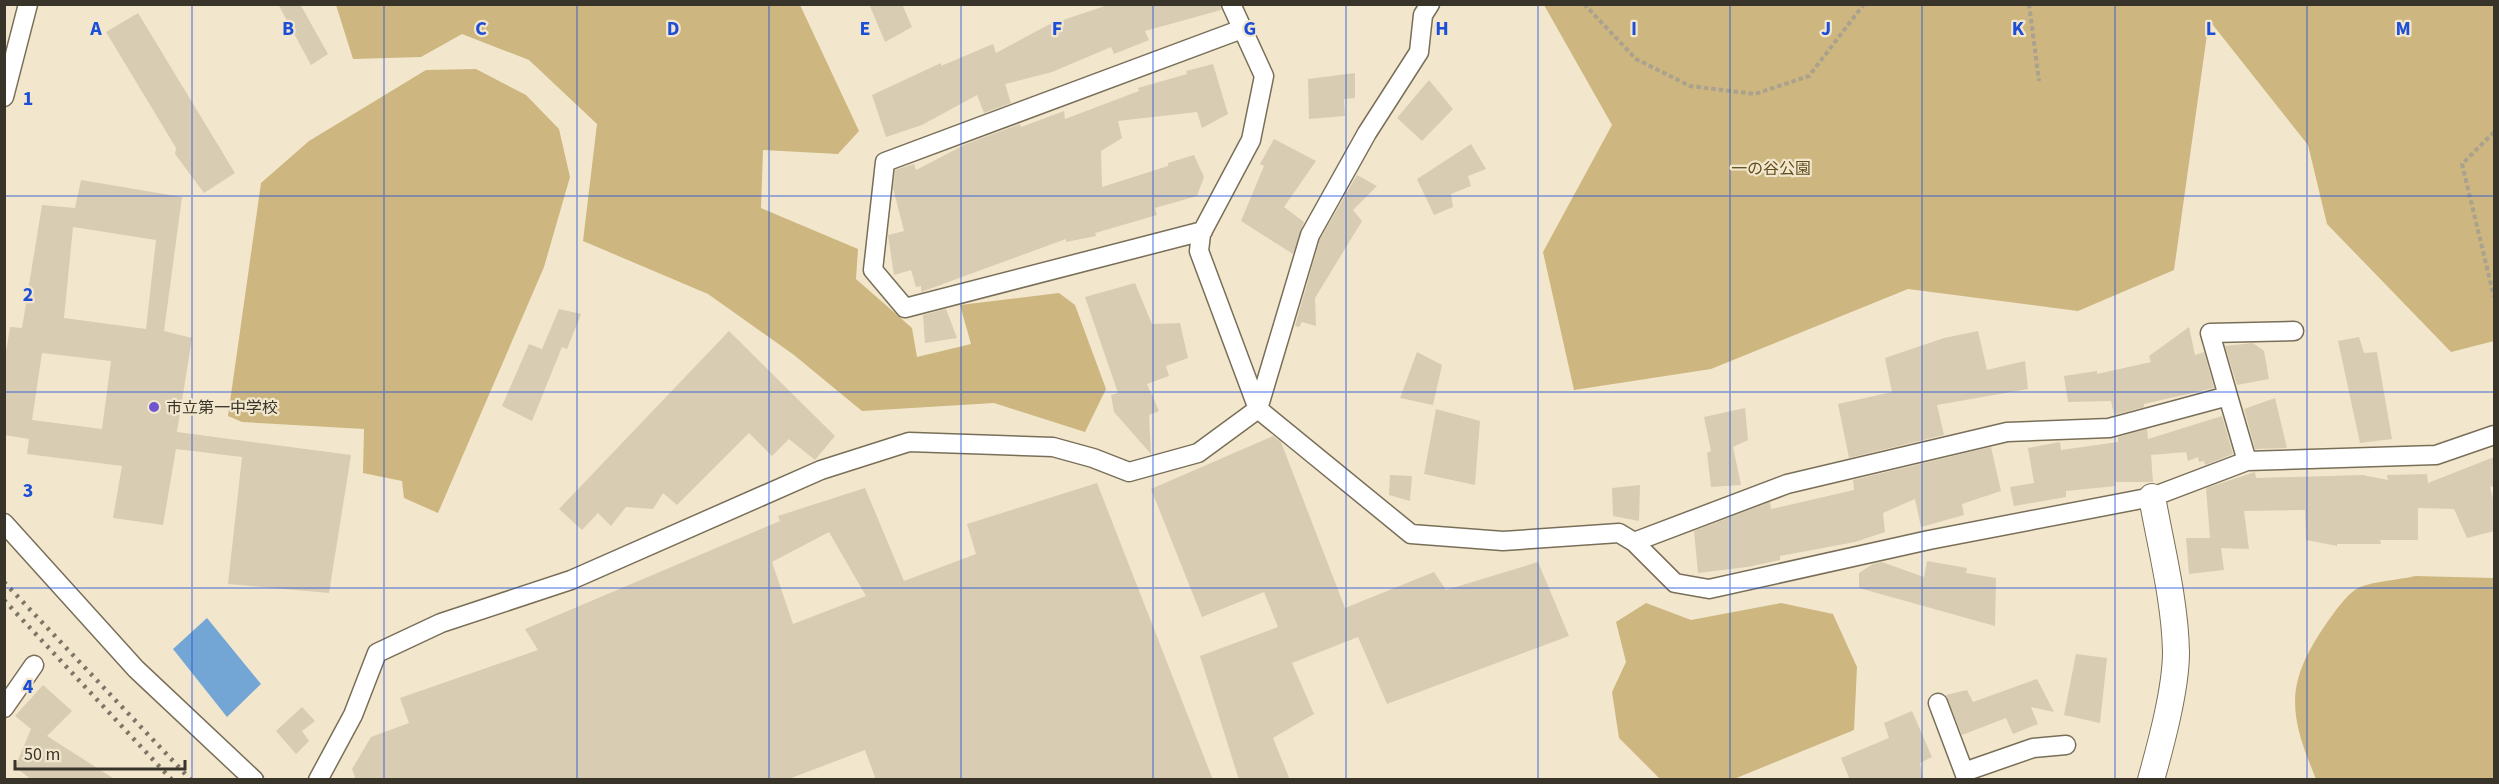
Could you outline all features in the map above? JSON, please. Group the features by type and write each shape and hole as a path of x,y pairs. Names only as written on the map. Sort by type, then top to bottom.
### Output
{"street":[{"path":"4,97 28,4"},
{"path":"1231,4 1264,76 1251,140 1203,231 1199,251 1258,409 1411,534 1503,541 1619,533 1634,542 1675,583 1709,589 1929,540 2152,497 2247,461 2436,455 2494,435"},
{"path":"318,780 353,715 377,653 441,622 571,580 821,470 909,442 1053,447 1093,458 1130,472 1198,453 1258,409 1310,235 1367,133 1419,52 1424,15 1430,4"},
{"path":"1203,231 905,308 873,270 885,162 1242,29"},
{"path":"2247,461 2210,333 2294,331"},
{"path":"1634,542 1787,484 2007,432 2109,428 2228,396"},
{"path":"2151,780 2163,736 2176,653 2167,577 2152,497"},
{"path":"4,523 136,669 254,780"},
{"path":"4,708 34,665"},
{"path":"1938,703 1965,776 2033,748 2066,745"}],"path":[{"path":"1584,4 1636,59 1690,86 1755,94 1809,76 1864,4"},
{"path":"2029,4 2039,81"},
{"path":"2494,132 2462,164 2494,297"}],"green space":[{"path":"336,5 800,5 859,131 838,154 763,150 761,208 858,249 856,279 912,328 917,357 971,344 960,305 1059,293 1075,305 1106,389 1085,432 994,403 862,411 794,355 708,294 583,241 597,124 529,60 462,34 421,57 353,59"},
{"name":"一の谷公園","path":"1544,5 2494,5 2494,341 2451,352 2327,224 2308,145 2209,20 2174,270 2078,311 1908,289 1711,369 1574,390 1543,252 1612,125"},
{"path":"476,69 526,95 559,129 570,177 544,267 438,513 404,498 402,481 363,473 364,429 242,422 228,416 261,183 309,141 426,70"},
{"path":"2415,576 2494,578 2494,779 2316,779 2300,736 2295,700 2297,683 2312,646 2341,604 2355,590 2373,583"},
{"path":"1646,603 1691,620 1781,603 1833,614 1857,667 1854,730 1734,779 1660,779 1619,738 1612,692 1626,662 1616,622"}],"water":[{"path":"207,618 261,684 227,717 173,649"}],"building":[{"path":"278,4 300,4 328,54 311,65"},
{"path":"869,4 902,4 912,27 885,42"},
{"path":"1111,4 1220,4 1221,10 1145,31 1149,40 1114,54 1111,47 1052,72 1005,84 1011,103 984,113 977,95 922,125 886,137 872,95 941,63 941,66 993,44 996,53 1048,25"},
{"path":"138,13 235,173 204,193 175,154 176,148 106,32"},
{"path":"1213,64 1228,114 1202,128 1197,112 1118,121 1122,138 1101,151 1102,187 1168,166 1168,163 1194,155 1204,177 1197,196 1155,208 1157,215 1095,233 1096,236 1066,242 1066,239 921,292 921,286 916,287 911,270 894,275 888,235 904,231 893,188 895,170 914,164 916,170 966,144 1020,124 1021,127 1064,111 1065,119 1139,91 1138,88"},
{"path":"1355,73 1355,98 1344,99 1345,116 1309,119 1308,79"},
{"path":"1429,80 1453,109 1422,141 1397,118"},
{"path":"1274,139 1316,161 1284,207 1304,222 1293,254 1241,221 1264,166 1260,164"},
{"path":"1471,144 1486,169 1468,176 1471,186 1451,194 1453,207 1434,215 1417,179"},
{"path":"1357,175 1377,186 1353,210 1362,221 1315,298 1316,326 1302,322 1299,327 1295,326 1320,239"},
{"path":"81,180 182,197 164,331 192,338 177,432 351,455 329,593 228,584 242,457 176,449 163,525 113,518 122,466 27,454 29,439 4,435 4,364 10,327 22,328 42,205 75,208","holes":["73,227 156,240 146,329 64,318","42,353 111,361 102,429 32,420"]},
{"path":"1135,283 1152,324 1180,323 1188,358 1166,366 1169,376 1147,384 1159,411 1149,415 1151,454 1114,412 1111,395 1118,393 1085,297"},
{"path":"559,309 581,314 567,349 562,347 532,421 502,406 529,344 542,349"},
{"path":"946,309 957,338 925,343 923,315"},
{"path":"2189,327 2195,355 2204,352 2214,388 2144,404 2144,407 2114,415 2111,401 2068,402 2064,376 2097,371 2097,374 2151,362 2149,356"},
{"path":"729,331 835,436 815,460 789,439 772,456 749,433 677,505 663,493 653,509 626,507 611,526 598,513 582,530 559,509"},
{"path":"1978,331 1987,370 2025,361 2028,389 1937,405 1944,435 1849,458 1838,404 1892,392 1885,358 1944,338"},
{"path":"2359,337 2364,353 2377,352 2392,439 2360,443 2338,341"},
{"path":"2253,343 2264,351 2269,379 2237,385 2225,346"},
{"path":"1417,352 1442,365 1433,405 1400,398"},
{"path":"2275,398 2287,448 2255,449 2244,409"},
{"path":"1745,408 1748,440 1733,447 1741,485 1711,487 1707,453 1711,451 1704,417"},
{"path":"1436,409 1480,421 1475,485 1424,474"},
{"path":"2222,416 2233,454 2205,465 2204,461 2199,462 2198,457 2188,461 2186,452 2151,455 2153,482 2115,482 2116,486 2066,491 2066,497 2014,506 2010,487 2034,483 2028,448 2060,442 2061,450 2118,442 2118,437 2147,429 2148,439"},
{"path":"1273,436 1281,442 1345,608 1434,572 1446,590 1538,562 1569,636 1387,704 1358,637 1292,663 1314,714 1273,738 1290,780 1239,780 1200,656 1278,627 1264,592 1202,617 1151,489"},
{"path":"1991,447 2001,491 1962,504 1964,515 1921,527 1915,499 1883,513 1885,532 1855,542 1780,556 1780,560 1698,573 1694,531 1770,502 1771,509 1854,490 1853,480"},
{"path":"2494,457 2494,486 2490,487 2494,502 2494,531 2467,538 2454,509 2418,508 2418,540 2380,540 2381,544 2337,544 2337,546 2306,540 2305,510 2244,511 2249,549 2221,548 2224,570 2189,574 2186,538 2210,538 2206,488 2255,472 2256,478 2363,475 2388,480 2387,475 2427,474 2428,483"},
{"path":"1390,475 1412,476 1410,501 1389,495"},
{"path":"1097,483 1213,780 876,780 865,750 786,780 356,780 352,769 371,737 409,723 400,698 538,650 525,629 780,521 778,516 865,488 904,581 976,554 967,524","holes":["829,532 866,596 793,624 772,562"]},
{"path":"1640,485 1639,521 1613,516 1612,488"},
{"path":"1927,561 1967,568 1966,573 1996,578 1995,626 1859,588 1859,573 1873,564 1882,562 1924,577"},
{"path":"2076,654 2107,658 2100,723 2064,715"},
{"path":"2037,679 2054,712 2031,707 2038,724 2013,734 2006,718 1962,735 1946,695 1967,690 1973,702"},
{"path":"43,685 72,711 47,736 116,780 32,780 15,767 31,729 15,716"},
{"path":"302,707 315,721 302,731 309,741 296,754 276,731"},
{"path":"1912,711 1932,757 1920,763 1923,780 1850,780 1841,758 1889,738 1884,723"}],"railway":[{"path":"4,582 191,780"},
{"path":"4,600 172,780"}],"place":[{"name":"市立第一中学校","path":"154,407"}]}
